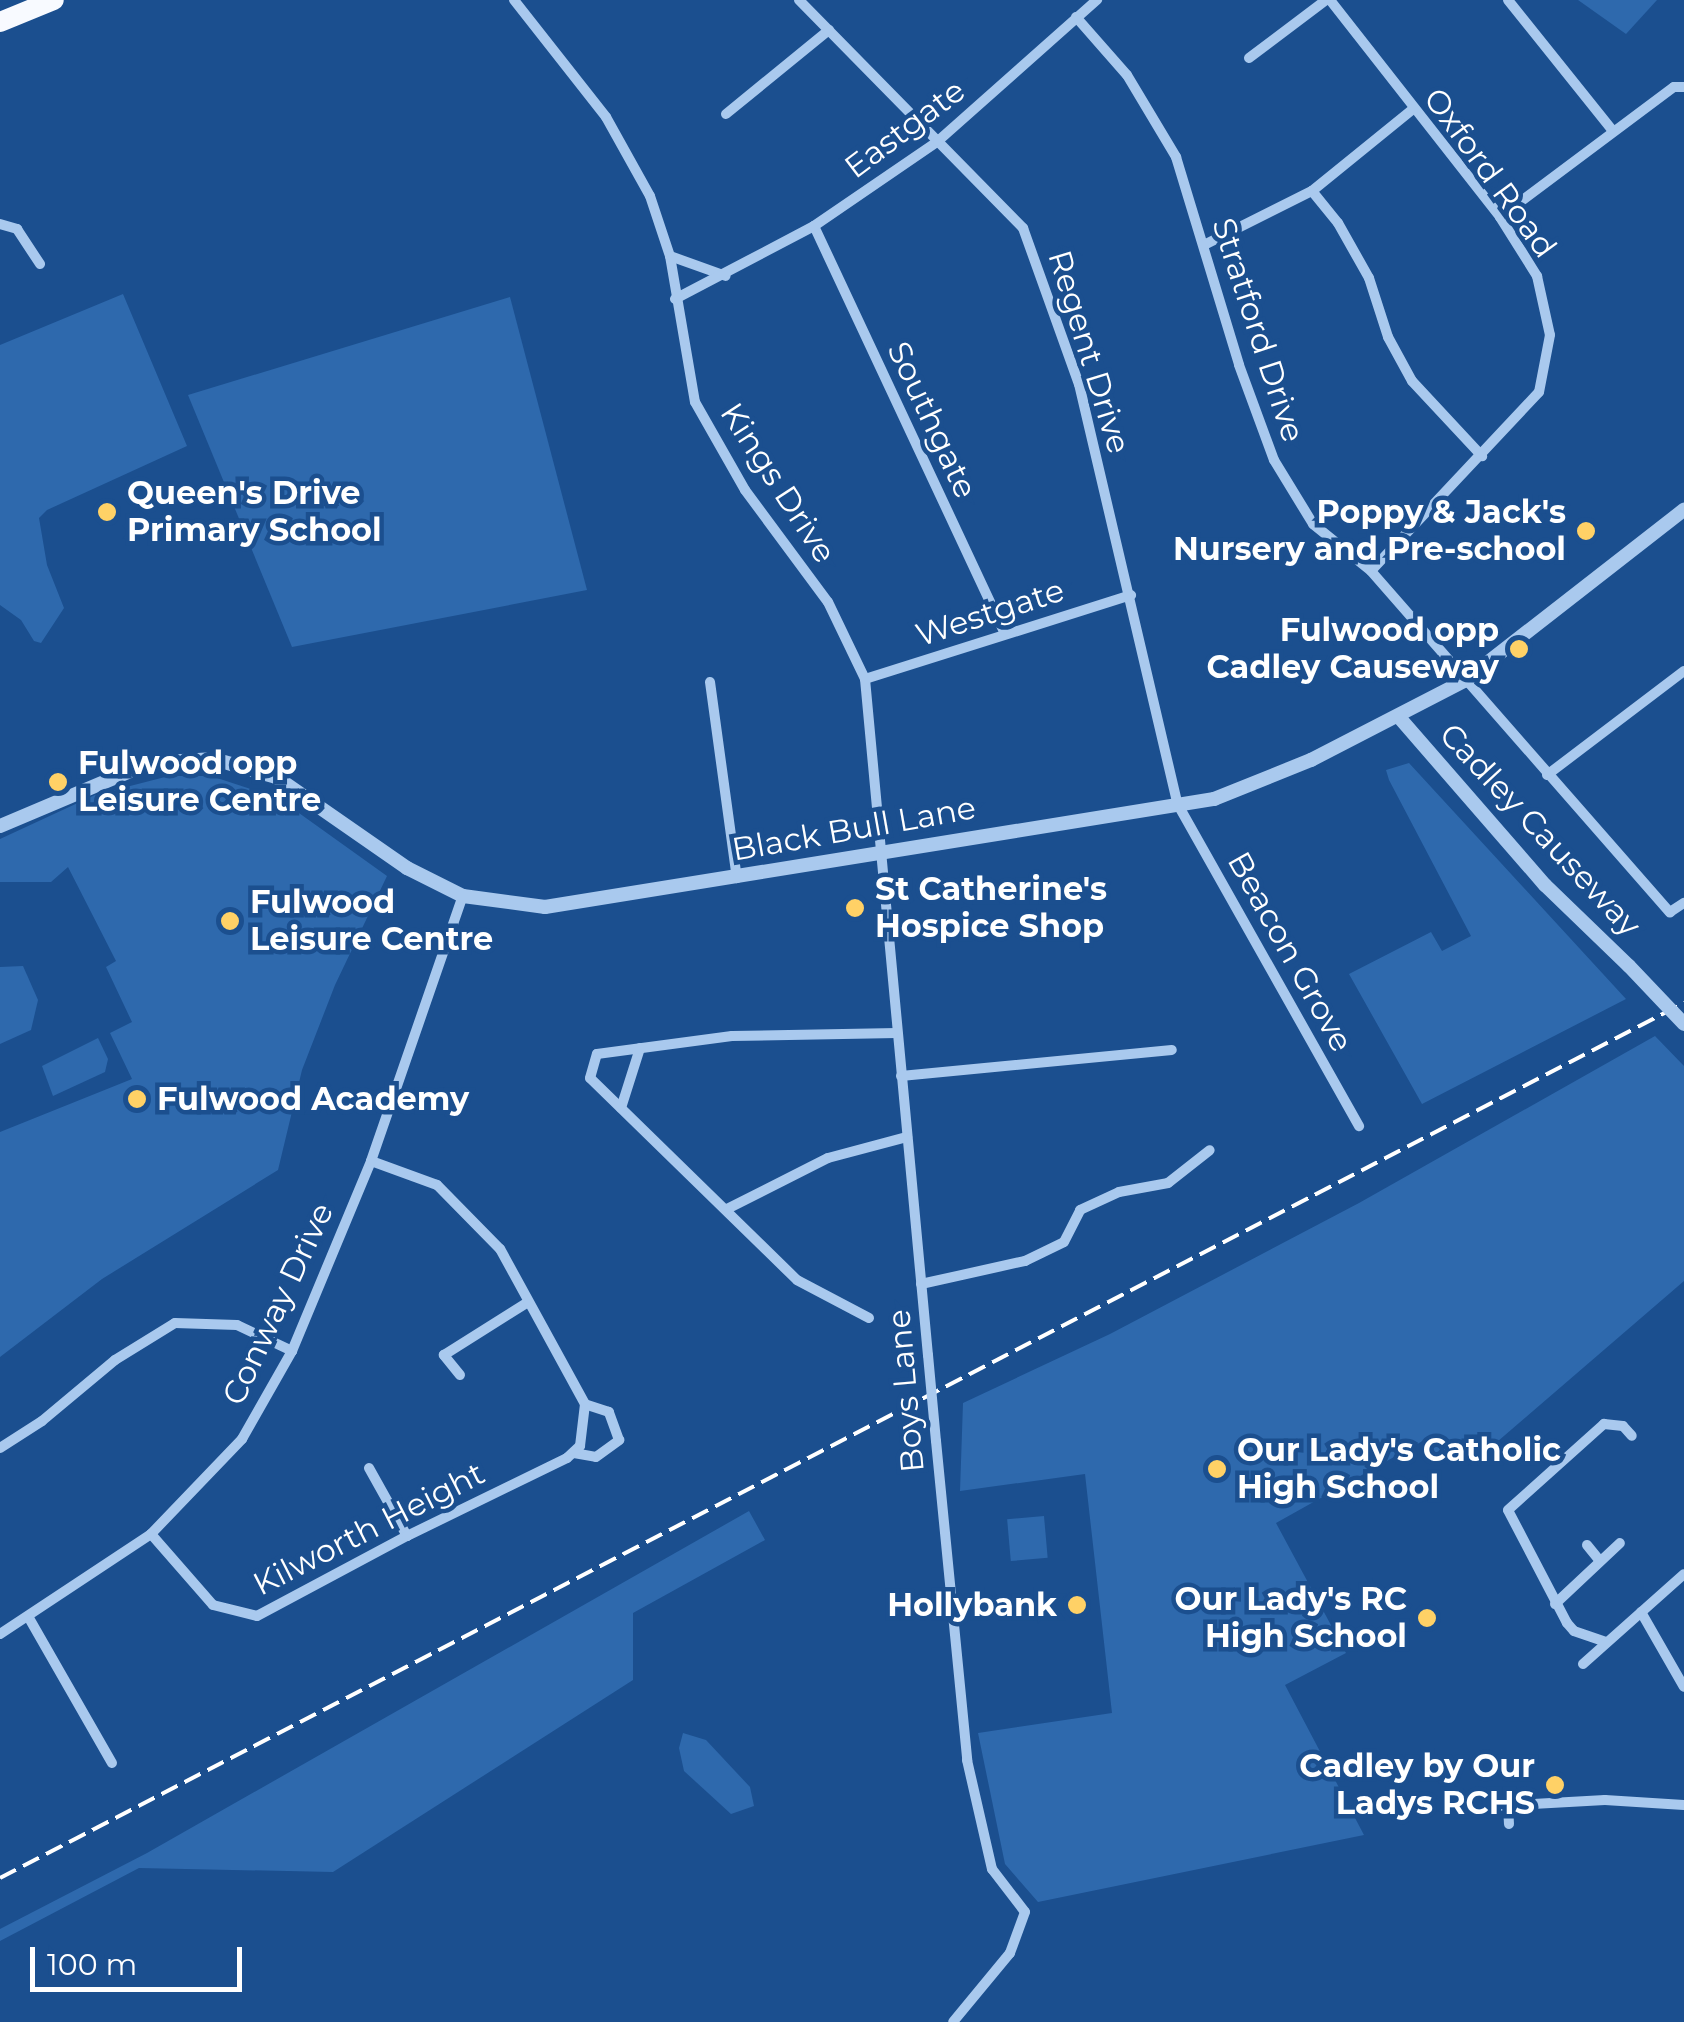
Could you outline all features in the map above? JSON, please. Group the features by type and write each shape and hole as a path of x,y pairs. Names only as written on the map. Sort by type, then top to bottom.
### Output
{"highway":[{"path":"2,16 54,0"}],"street":[{"name":"Kings Drive","path":"514,0 606,117 650,196 670,256 695,402 745,490 828,602 864,679 879,851"},
{"name":"Regent Drive","path":"799,0 1023,228 1079,384 1177,803"},
{"name":"Eastgate","path":"676,299 727,276 814,226 938,141 1098,0"},
{"path":"1249,58 1328,0"},
{"name":"Oxford Road","path":"1328,0 1500,217 1537,276 1550,335 1538,392 1371,572"},
{"path":"1508,0 1613,131"},
{"name":"Stratford Drive","path":"1076,17 1127,76 1176,157 1239,365 1274,460 1312,524 1371,572 1670,912 1684,904"},
{"path":"726,114 830,30"},
{"path":"1500,217 1674,87 1684,87"},
{"path":"1204,244 1312,190 1413,109"},
{"path":"1312,190 1338,223 1368,278 1388,337 1412,381 1482,456"},
{"path":"0,224 16,229 40,264"},
{"name":"Southgate","path":"814,226 1004,634"},
{"path":"670,256 727,276"},
{"name":"Black Bull Lane","path":"2,822 149,763 214,759 276,777 407,868 464,896 545,906 1214,798 1264,781 1464,682 1684,510"},
{"name":"Westgate","path":"864,679 1130,595"},
{"path":"1547,775 1684,670"},
{"path":"710,682 737,878"},
{"name":"Cadley Causeway","path":"1398,716 1545,884 1684,1024"},
{"name":"Beacon Grove","path":"1177,803 1359,1126"},
{"name":"Boys Lane","path":"879,851 967,1760 992,1869 1025,1912 1010,1953 953,2022"},
{"name":"Conway Drive","path":"0,1634 152,1534 242,1439 292,1350 372,1161 464,896"},
{"path":"869,1318 797,1280 590,1078 597,1054 732,1036 897,1033"},
{"path":"622,1108 640,1048"},
{"path":"901,1076 1172,1050"},
{"path":"726,1209 828,1158 907,1137"},
{"path":"921,1284 1025,1261 1064,1242 1080,1210 1119,1192 1168,1183 1210,1150"},
{"name":"Kilworth Height","path":"152,1534 213,1605 257,1616 574,1453 596,1457 619,1440 609,1412 585,1404 500,1249 436,1185 372,1161"},
{"path":"460,1376 444,1355 528,1302"},
{"path":"0,1448 42,1420 115,1360 175,1322 237,1325 292,1350"},
{"path":"574,1453 585,1428 585,1404"},
{"path":"1606,1642 1574,1631 1555,1604 1508,1510 1604,1424 1623,1426 1632,1436"},
{"path":"368,1468 407,1536"},
{"path":"1555,1604 1620,1543"},
{"path":"1587,1544 1599,1560"},
{"path":"1583,1664 1684,1574"},
{"path":"1641,1612 1684,1688"},
{"path":"29,1618 112,1763"},
{"path":"1508,1824 1502,1806 1605,1800 1684,1804"}],"shaded area":[{"path":"1578,0 1657,0 1626,34"},
{"path":"123,294 187,446 47,510 39,518 47,565 64,608 41,643 34,641 21,620 0,605 0,345"},
{"path":"510,297 587,590 292,647 188,395"},
{"path":"1409,763 1626,999 1422,1104 1349,974 1431,932 1442,951 1471,936 1389,780 1386,770"},
{"path":"169,776 211,776 278,798 387,876 335,985 302,1070 278,1170 102,1279 0,1357 0,1132 132,1079 110,1033 132,1022 106,967 116,961 68,867 51,882 0,882 0,839 95,795"},
{"path":"23,966 38,1000 31,1030 0,1044 0,967"},
{"name":"Our Lady's Catholic High School","path":"1655,1036 1684,1066 1684,1281 1476,1460 1466,1443 1441,1464 1428,1438 1276,1523 1346,1653 1285,1685 1364,1835 1038,1902 1005,1864 978,1733 1112,1713 1085,1474 960,1491 963,1403 1110,1334 1359,1203"},
{"path":"98,1038 108,1059 105,1072 53,1096 42,1066"},
{"path":"749,1511 765,1540 633,1613 633,1680 333,1872 139,1868 0,1941 0,1929 147,1853"},
{"path":"1044,1516 1048,1558 1011,1561 1007,1519"},
{"path":"683,1733 706,1740 750,1787 754,1806 731,1814 684,1771 679,1748"}],"railway":[{"path":"0,1878 1684,1003"}],"place":[{"name":"Queen's Drive Primary School","path":"107,512"},
{"name":"Poppy & Jack's Nursery and Pre-school","path":"1586,531"},
{"name":"Fulwood opp Cadley Causeway","path":"1519,649"},
{"name":"Fulwood opp Leisure Centre","path":"58,782"},
{"name":"St Catherine's Hospice Shop","path":"855,908"},
{"name":"Fulwood Leisure Centre","path":"230,921"},
{"name":"Fulwood Academy","path":"137,1099"},
{"name":"Our Lady's Catholic High School","path":"1217,1469"},
{"name":"Hollybank","path":"1077,1605"},
{"name":"Our Lady's RC High School","path":"1427,1618"},
{"name":"Cadley by Our Ladys RCHS","path":"1555,1785"}]}
